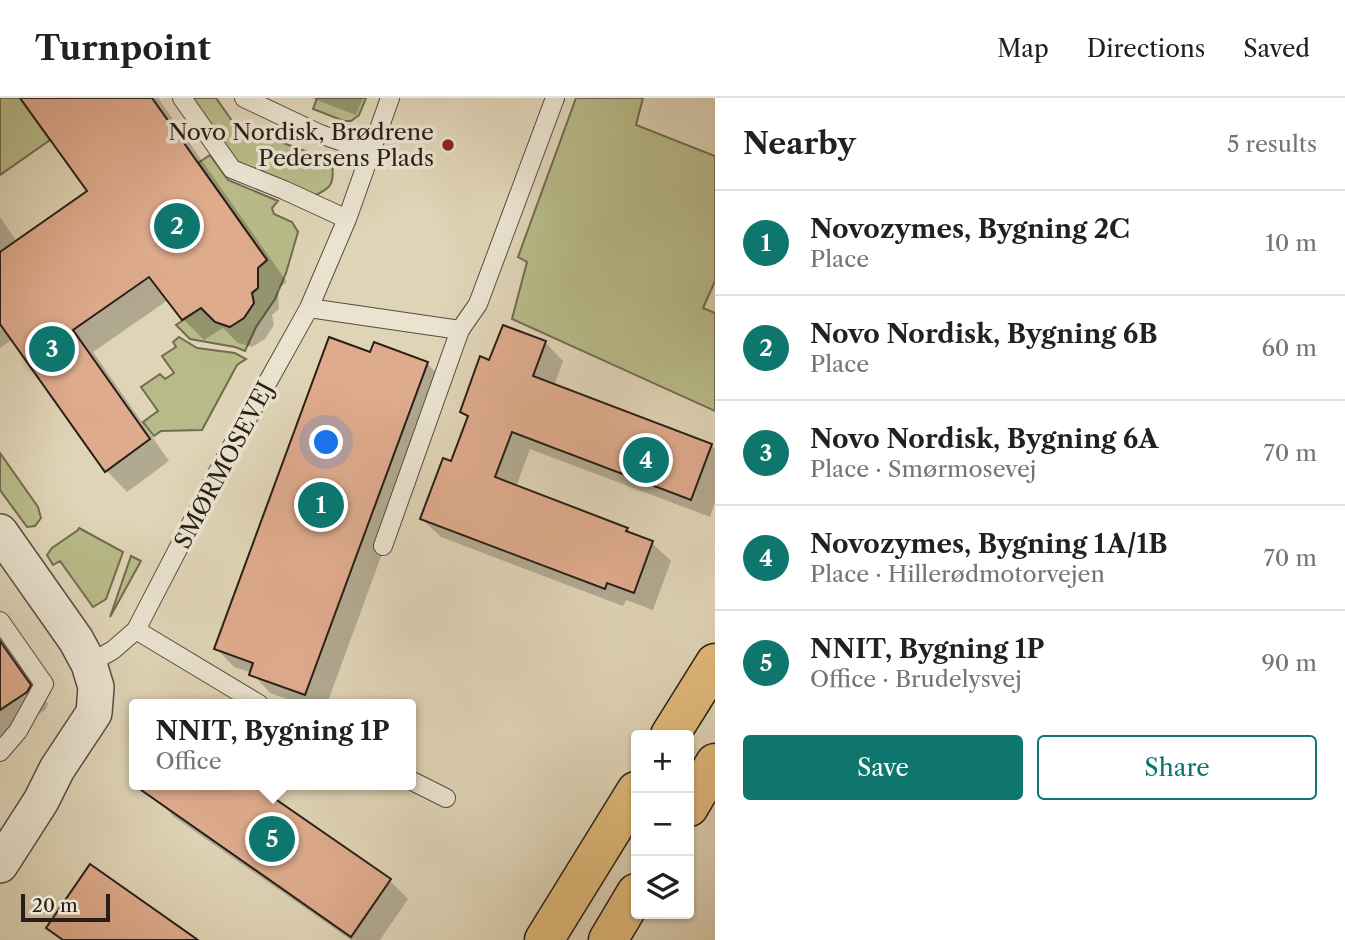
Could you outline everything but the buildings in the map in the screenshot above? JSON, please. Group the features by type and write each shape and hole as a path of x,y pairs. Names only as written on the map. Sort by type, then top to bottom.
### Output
{"highway":[{"path":"673,730 715,663"},
{"path":"694,799 715,764"},
{"path":"544,940 634,793"},
{"path":"608,940 631,901"}],"street":[{"path":"0,532 76,640 89,664 96,687 94,713 0,865"}],"lane":[{"path":"182,98 232,169 347,219"},
{"path":"244,98 320,134 371,152"},
{"name":"SMØRMOSEVEJ","path":"89,664 113,650 136,630 222,464 309,308 347,219 390,98"},
{"path":"383,545 460,330 478,304 555,98"},
{"path":"309,308 460,330"},
{"path":"0,621 44,684 18,731 0,752"},
{"path":"136,630 251,699"},
{"path":"416,783 446,798"}],"green space":[{"path":"0,98 20,98 50,140 0,175"},
{"path":"186,98 216,98 235,125 332,163 333,177 330,186 310,198 233,164"},
{"path":"317,98 366,98 359,115 351,121 344,121 313,109"},
{"path":"576,98 643,98 636,125 715,156 715,281 703,308 715,313 715,411 512,319 527,262 518,257"},
{"path":"210,155 228,180 278,201 272,208 274,214 292,222 298,232 275,299 256,327 245,351 190,339 176,325 201,308 215,322 229,327 258,287 258,278 253,271 267,260 198,163"},
{"path":"179,337 197,348 235,353 246,359 237,365 202,430 161,431 154,436 143,422 158,411 141,387 160,374 165,379 174,373 162,356 176,347 173,342"},
{"path":"0,453 38,507 41,518 35,526 27,527 0,490"},
{"path":"79,528 123,552 106,599 93,607 60,561 53,565 47,555 52,548"},
{"path":"131,556 141,561 110,617"}],"place":[{"name":"Novo Nordisk, Brødrene Pedersens Plads","path":"448,145"},
{"name":"Novo Nordisk, Bygning 6B","path":"177,226"},
{"name":"Novo Nordisk, Bygning 6A","path":"52,349"},
{"name":"Novozymes, Bygning 1A/1B","path":"646,460"},
{"name":"Novozymes, Bygning 2C","path":"321,505"},
{"name":"NNIT, Bygning 1P","path":"272,839"}]}
